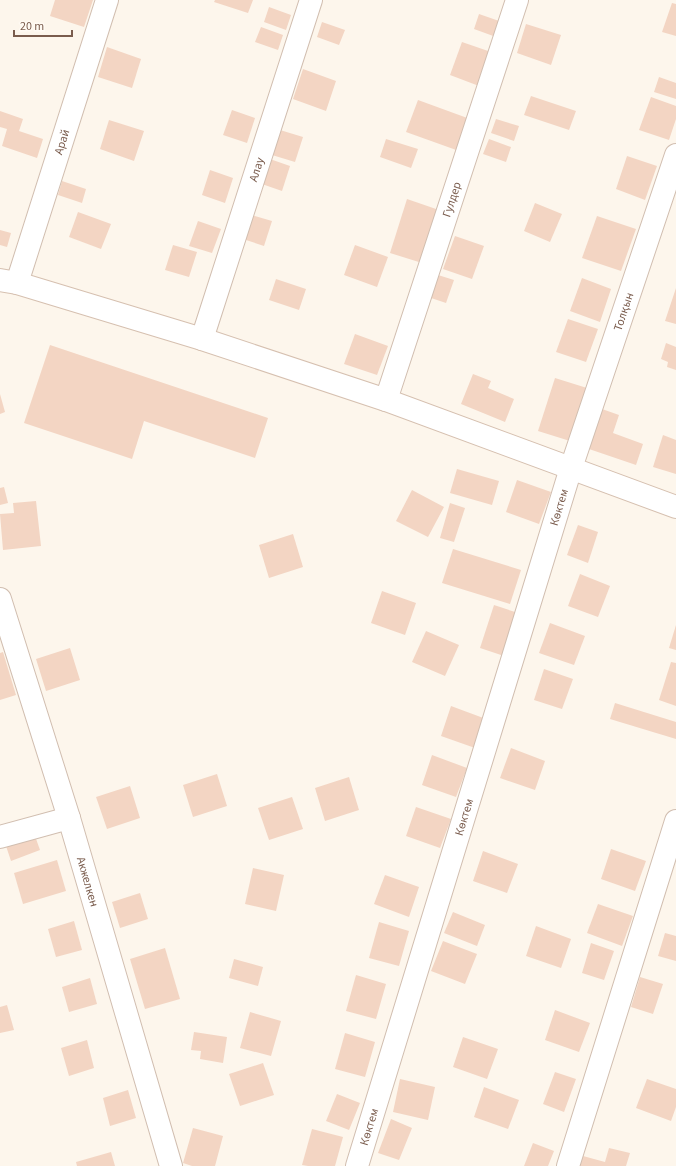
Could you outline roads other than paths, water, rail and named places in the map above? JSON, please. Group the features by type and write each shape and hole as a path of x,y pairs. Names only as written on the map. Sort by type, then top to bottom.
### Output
{"street":[{"name":"Арай","path":"8,282 107,0"},
{"name":"Алау","path":"202,339 311,0"},
{"name":"Гулдер","path":"386,400 517,0"},
{"name":"Толқын","path":"571,468 676,155"},
{"path":"8,282 202,339 386,400 676,507"},
{"name":"Көктем","path":"357,1166 571,468"},
{"name":"Акжелкен","path":"0,599 69,818 171,1166"},
{"path":"0,837 69,818"},
{"path":"568,1166 676,821"}]}
